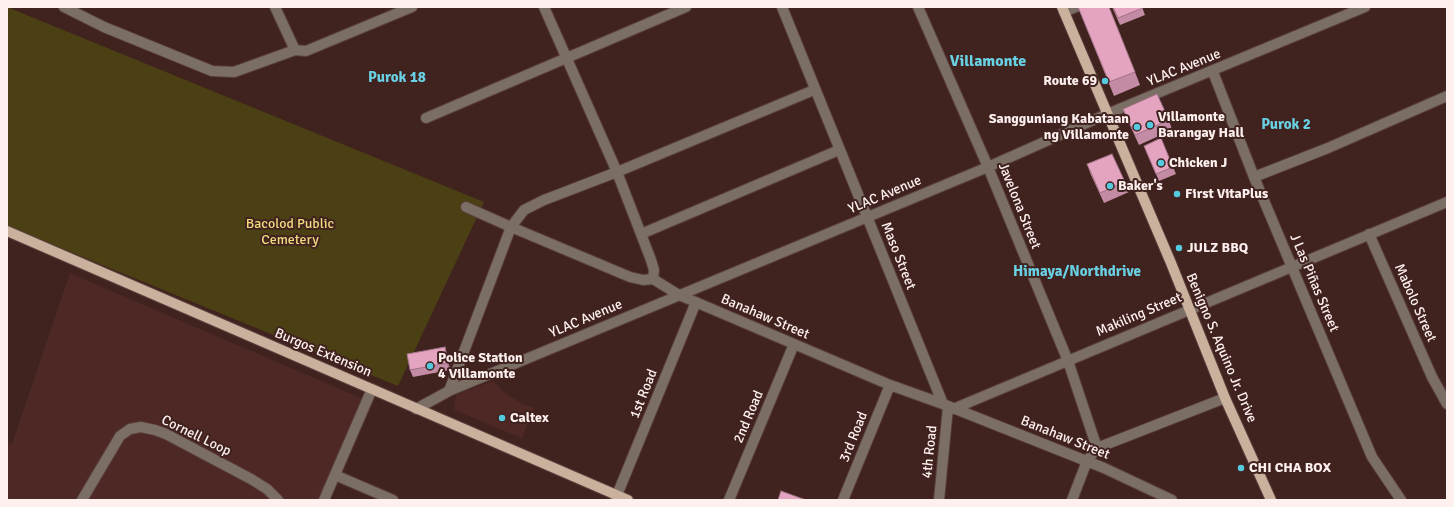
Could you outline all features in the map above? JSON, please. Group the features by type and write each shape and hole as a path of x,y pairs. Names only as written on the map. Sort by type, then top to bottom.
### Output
{"main road":[{"name":"Benigno S. Aquino Jr. Drive","path":"1063,9 1225,398 1271,500"},
{"name":"Burgos Extension","path":"7,231 416,408 616,498 628,500"}],"street":[{"path":"64,7 104,26 212,71 234,72 295,50 306,51 412,7"},
{"path":"275,7 295,50"},
{"path":"544,7 565,58 617,172 654,270 654,280"},
{"path":"426,118 686,7"},
{"name":"Maso Street","path":"782,7 814,90 867,218 948,406"},
{"name":"Javelona Street","path":"918,7 988,167 1068,361 1097,448"},
{"path":"1063,9 1076,7"},
{"name":"YLAC Avenue","path":"416,408 449,392 679,294 867,218 988,167 1107,114 1213,72 1365,7"},
{"name":"J Las Piñas Street","path":"1213,72 1254,177 1372,457 1401,500"},
{"path":"449,392 511,228 524,210 814,90"},
{"path":"1254,177 1328,148 1447,96"},
{"path":"641,234 839,150"},
{"name":"Makiling Street","path":"948,406 1068,361 1291,266 1369,234 1446,205"},
{"name":"Banahaw Street","path":"466,207 511,228 630,277 643,280 654,280 696,302 890,385 948,406 1087,461 1172,500"},
{"name":"Mabolo Street","path":"1369,234 1432,377 1447,404"},
{"name":"1st Road","path":"616,498 696,302"},
{"name":"2nd Road","path":"729,500 794,344"},
{"name":"3rd Road","path":"843,500 890,385"},
{"path":"324,500 372,389"},
{"path":"1072,500 1087,461 1097,448 1225,398"},
{"name":"4th Road","path":"939,500 948,406"},
{"name":"Cornell Loop","path":"82,500 120,436 130,429 141,427 166,434 251,479 267,489 278,500"},
{"path":"335,475 393,500"}],"shaded area":[{"path":"70,273 365,400 321,500 7,500 7,443 12,444"},
{"name":"Caltex","path":"493,381 506,394 526,406 534,407 522,438 454,410 456,395"}],"green space":[{"name":"Bacolod Public Cemetery","path":"7,7 484,202 398,386 7,226"}],"building":[{"path":"1078,7 1109,7 1135,72 1109,82"},
{"path":"1113,7 1142,7 1143,8 1118,18"},
{"name":"Villamonte Barangay Hall","path":"1157,94 1169,120 1135,135 1123,109"},
{"name":"Chicken J","path":"1161,138 1173,167 1156,174 1144,146"},
{"path":"1112,154 1125,182 1100,193 1087,164"},
{"path":"445,347 447,363 410,370 407,354"},
{"path":"781,491 806,500 778,500"}],"place":[{"name":"Route 69","path":"1105,81"},
{"name":"Villamonte Barangay Hall","path":"1150,125"},
{"name":"Sangguniang Kabataan ng Villamonte","path":"1137,127"},
{"name":"Chicken J","path":"1161,163"},
{"name":"Baker's","path":"1110,186"},
{"name":"First VitaPlus","path":"1177,194"},
{"name":"JULZ BBQ","path":"1179,248"},
{"name":"Police Station 4 Villamonte","path":"430,366"},
{"name":"Caltex","path":"502,418"},
{"name":"CHI CHA BOX","path":"1241,468"}],"district":[{"name":"Villamonte","path":"988,62"},
{"name":"Purok 18","path":"397,78"},
{"name":"Purok 2","path":"1286,125"},
{"name":"Himaya/Northdrive","path":"1077,272"}]}
